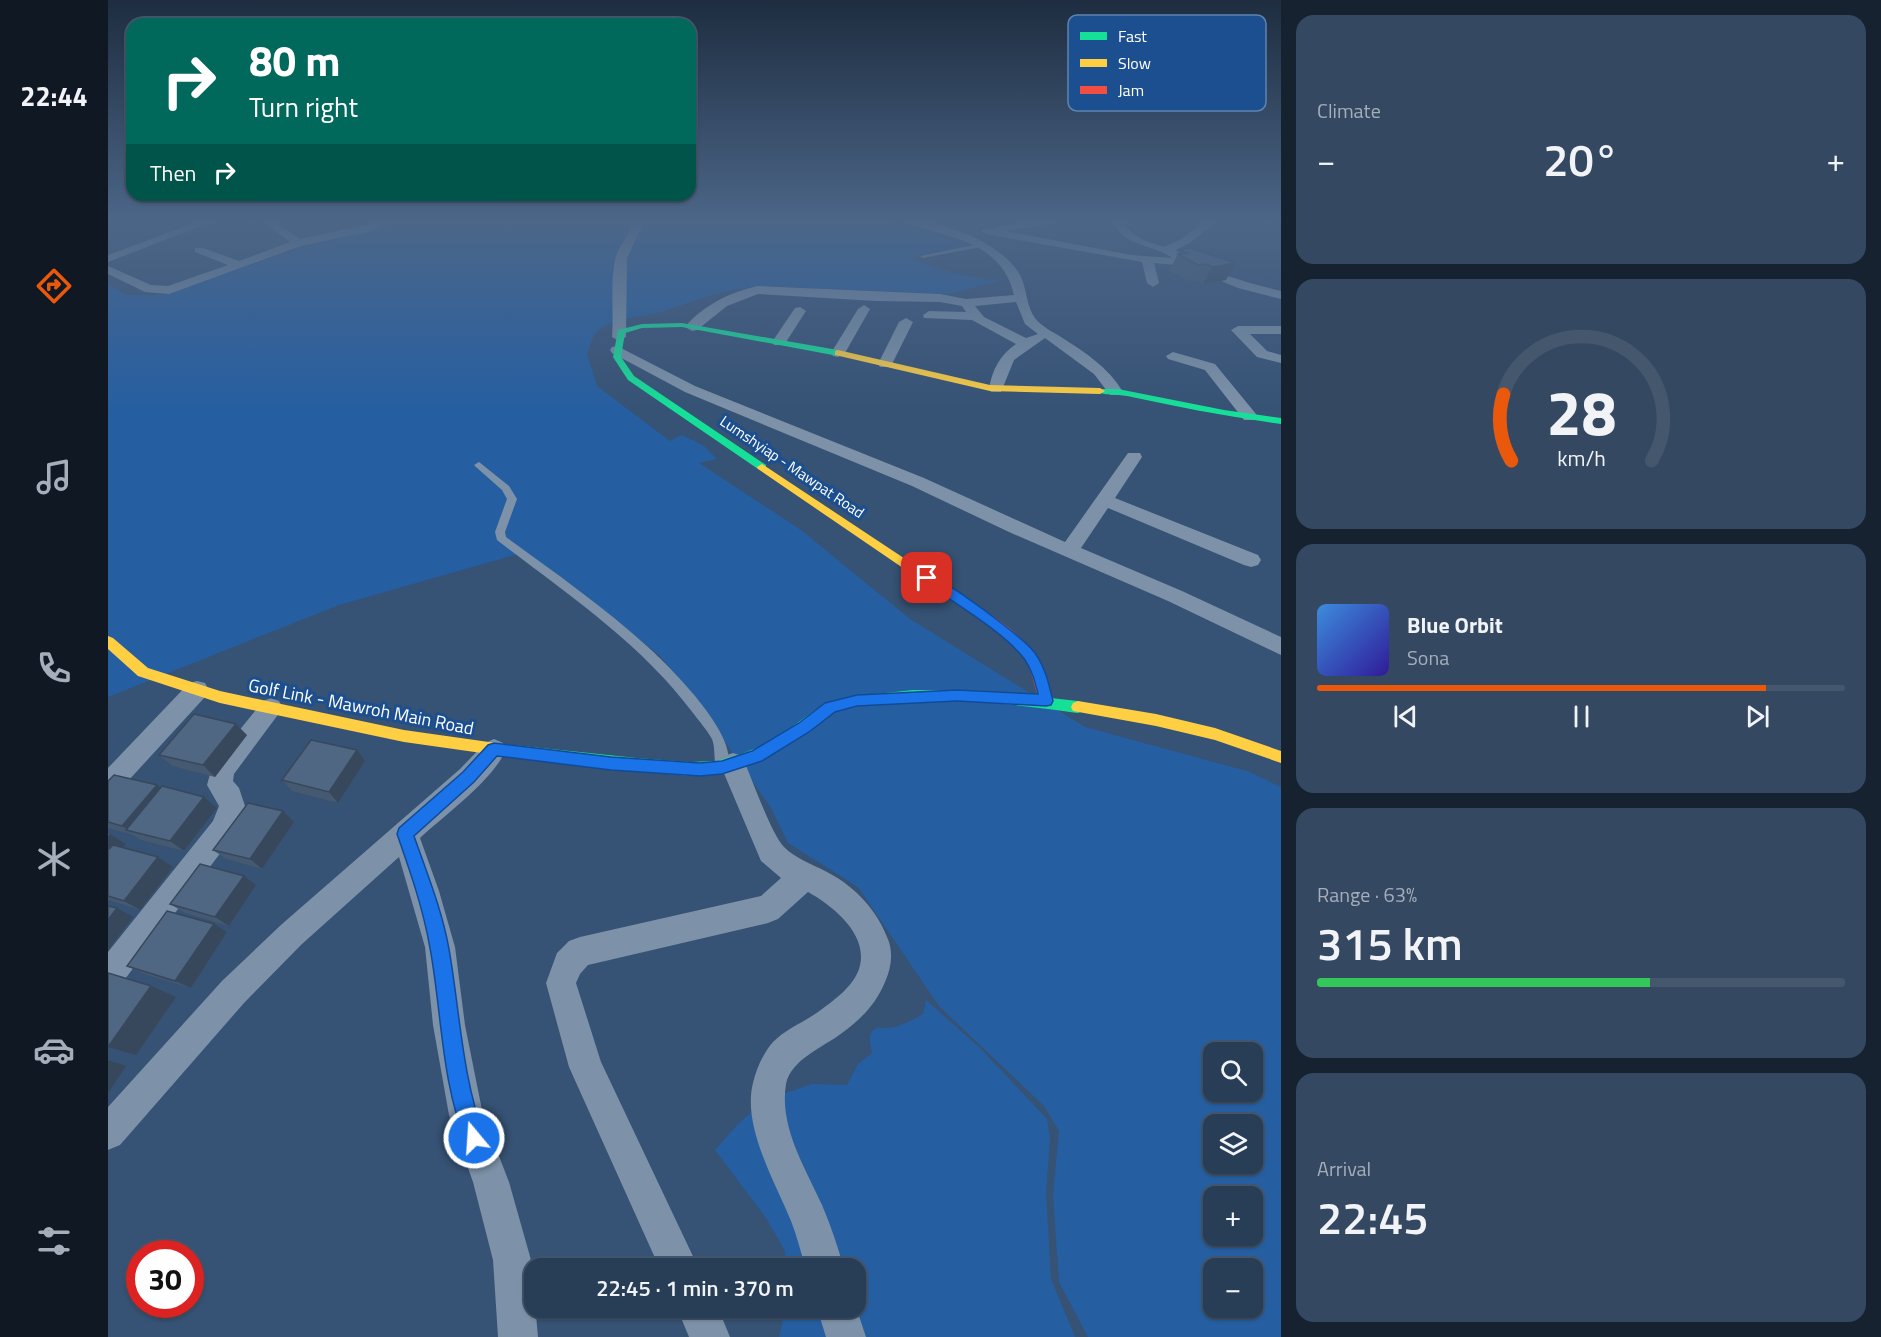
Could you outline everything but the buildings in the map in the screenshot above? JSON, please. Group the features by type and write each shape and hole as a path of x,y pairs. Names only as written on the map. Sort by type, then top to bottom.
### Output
{"street":[{"path":"139,283 157,291 169,290 188,283"},
{"name":"Lumshyiap - Mawpat Road","path":"620,283 618,362 640,386 778,476 1017,641 1031,658 1040,676 1046,701"},
{"path":"1017,283 1030,321 1092,365 1112,384 1115,392"},
{"path":"1238,283 1281,295"},
{"path":"692,327 700,319 726,303 745,293 758,290 876,297 940,298 966,303 1022,298"},
{"path":"966,303 975,316 1025,343"},
{"path":"838,353 864,309"},
{"path":"779,342 800,311"},
{"path":"929,315 975,316"},
{"path":"885,364 906,322"},
{"path":"1281,421 1115,392 996,389 838,353 668,324 642,326 621,332 618,344 655,372 690,389 918,482 1175,596 1281,647"},
{"path":"1281,330 1238,330 1262,354 1281,360"},
{"path":"996,389 1002,366 1025,343 1050,336"},
{"path":"1173,356 1210,367 1250,417"},
{"path":"1069,550 1134,457"},
{"path":"1104,500 1251,560"},
{"name":"Golf Link - Mawroh Main Road","path":"108,641 143,672 197,690 271,708 404,736 494,750 631,765 700,769 728,766 756,756 782,742 831,708 857,700 957,696 1046,701 1155,720 1215,734 1281,757"},
{"path":"108,785 197,690"},
{"path":"108,976 222,830 233,806 231,796 220,785 222,771 271,708"},
{"path":"108,1133 233,992 292,934 469,777 494,750"},
{"path":"728,766 771,852 779,861 818,882 855,911 873,940 877,955 875,973 863,993 818,1031 787,1050 774,1068 769,1089 771,1124 780,1158 808,1219 821,1258"},
{"path":"405,834 425,891 440,947 449,1024 466,1115 491,1182 512,1260 518,1337"},
{"path":"675,1258 586,1067 561,984 568,964 580,952 768,909 804,876"},
{"path":"701,1318 710,1337"},
{"path":"840,1318 846,1337"}],"lane":[{"path":"479,465 506,488 512,499 500,532 501,538 644,650 684,692 717,736 728,766"}],"shaded area":[{"path":"198,283 991,283 949,294 768,286 739,289 661,312 610,323 596,333 587,354 597,386 670,441 682,435 704,446 717,459 699,463 801,530 910,619 1085,727 1247,771 1281,787 1281,1337 1088,1337 1059,1282 1053,1195 1059,1131 1044,1106 939,1006 858,887 788,843 771,808 702,709 660,656 582,593 525,552 339,605 108,697 108,284 126,295 165,295"},
{"path":"926,1000 980,1048 1047,1119 1050,1139 1046,1193 1051,1279 1075,1337 779,1337 784,1318 866,1318 866,1258 785,1258 785,1251 766,1218 715,1150 756,1108 786,1093 812,1084 847,1085 858,1064 872,1053 870,1038 874,1030 878,1027 889,1028 901,1025 923,1014"}],"traffic: fast":[{"path":"762,467 631,378 617,357 621,332 642,326 682,325 838,353"},
{"path":"1100,391 1118,392 1224,413 1281,421"},
{"path":"503,750 618,763 707,769 735,763 756,755 786,739 826,710 849,702 913,695 950,695 1078,707"}],"traffic: slow":[{"path":"838,353 990,388 1100,391"},
{"path":"762,467 945,591"},
{"path":"108,641 143,672 220,697 404,736 503,750"},
{"path":"1078,707 1156,720 1215,734 1281,757"}],"traffic: jam":[{"path":"945,591 990,621 1022,647 1036,667 1046,701"}],"route":[{"path":"474,1138 466,1115 449,1024 440,947 425,891 405,834 469,777 494,750 611,764 700,769 722,767 756,756 782,742 824,711 857,700 957,696 1046,701 1040,676 1031,658 1017,641 927,578"}]}
